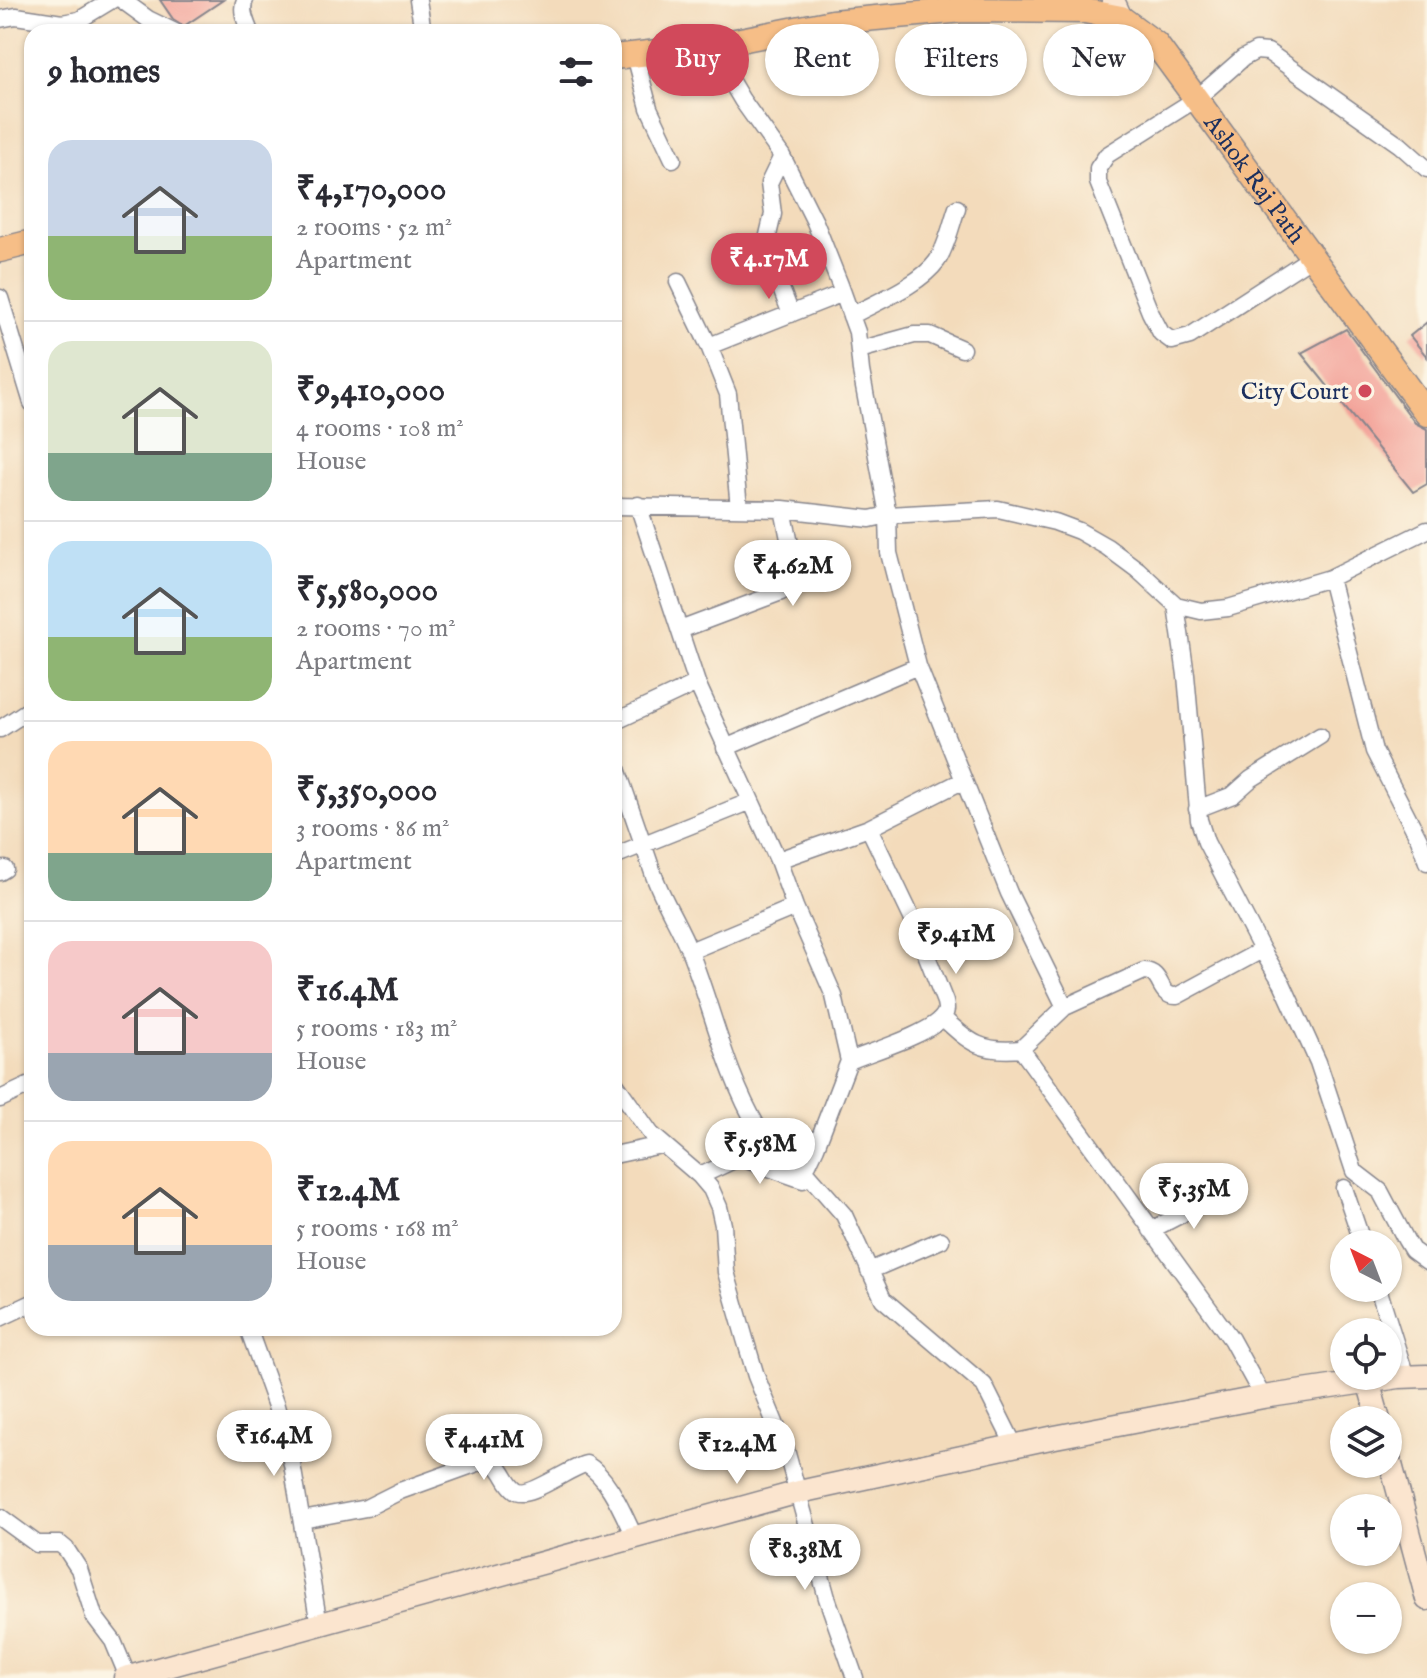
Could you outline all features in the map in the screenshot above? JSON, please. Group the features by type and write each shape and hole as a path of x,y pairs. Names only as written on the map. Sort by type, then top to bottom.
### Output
{"main road":[{"name":"Ashok Raj Path","path":"749,38 832,22 963,10 1117,9 1156,44 1312,257 1420,388 1427,414"},
{"name":"Ashok Raj Path","path":"624,56 646,53"},
{"path":"0,250 24,244"}],"street":[{"path":"0,19 16,16 62,23 79,20 112,0"},
{"path":"122,0 158,24"},
{"path":"418,0 422,24"},
{"path":"242,2 248,24"},
{"path":"1312,257 1190,336 1172,341 1161,333 1098,182 1098,168 1107,155 1196,99 1243,58 1256,51 1268,52 1400,145 1427,169"},
{"path":"624,56 673,159"},
{"path":"740,96 782,156 815,222 843,293 859,350 888,515 889,553 918,666 1009,893 1065,1007"},
{"path":"782,156 770,176 773,214 765,248 791,314"},
{"path":"851,316 902,289 931,269 944,248 957,208"},
{"path":"678,282 728,394 739,508"},
{"path":"709,346 843,293"},
{"path":"0,298 24,377"},
{"path":"859,350 914,335 930,335 962,349"},
{"path":"638,505 697,683 778,860 834,996 849,1061 816,1147 808,1164 802,1167"},
{"path":"622,506 783,509 870,519 888,515 998,509 1079,531 1138,570 1176,605 1201,611 1228,608 1330,578 1427,530"},
{"path":"680,630 781,592 793,583 796,574 783,509"},
{"path":"1330,578 1374,751 1419,839 1427,862"},
{"path":"1176,605 1186,675 1197,809 1206,842 1282,983 1318,1062 1354,1171 1380,1191 1412,1250 1427,1261"},
{"path":"725,748 918,666"},
{"path":"622,718 697,683"},
{"path":"0,729 24,713"},
{"path":"1197,809 1233,795 1251,779 1320,736"},
{"path":"778,860 869,828 962,781"},
{"path":"622,782 652,870 690,951 726,1055 757,1128 780,1156 791,1165 802,1167 844,1215 883,1299 984,1385 1014,1445"},
{"path":"622,852 749,802"},
{"path":"849,1061 929,1028 943,1018 945,1002 912,918 869,828"},
{"path":"690,951 795,907"},
{"path":"943,1018 970,1043 1002,1051 1021,1049 1065,1007 1144,971 1158,977 1163,992 1177,996 1262,950"},
{"path":"1021,1049 1231,1339 1263,1397"},
{"path":"0,1099 24,1088"},
{"path":"622,1095 661,1145 688,1163 700,1176 711,1189 719,1207 726,1272 756,1376 781,1435 827,1598 855,1678"},
{"path":"622,1153 661,1145"},
{"path":"700,1176 734,1160 744,1159 818,1184"},
{"path":"1344,1188 1358,1230"},
{"path":"1151,1230 1217,1196"},
{"path":"869,1271 941,1240"},
{"path":"1384,1302 1416,1376"},
{"path":"0,1318 24,1307"},
{"path":"251,1336 287,1442 319,1625"},
{"path":"0,1517 37,1544 60,1544 66,1549 79,1569 94,1616 135,1676 799,1492 1014,1445 1330,1387"},
{"path":"302,1520 366,1508 400,1491 483,1461 498,1466 515,1491 522,1493 586,1464 600,1476 610,1491 635,1538"},
{"path":"1395,1478 1427,1599"}],"building":[{"path":"160,0 223,0 187,24 173,19"},
{"path":"1427,322 1427,357 1410,336"},
{"name":"City Court","path":"1346,329 1415,423 1427,429 1427,484 1413,492 1301,353"}],"place":[{"name":"City Court","path":"1365,391"}]}
